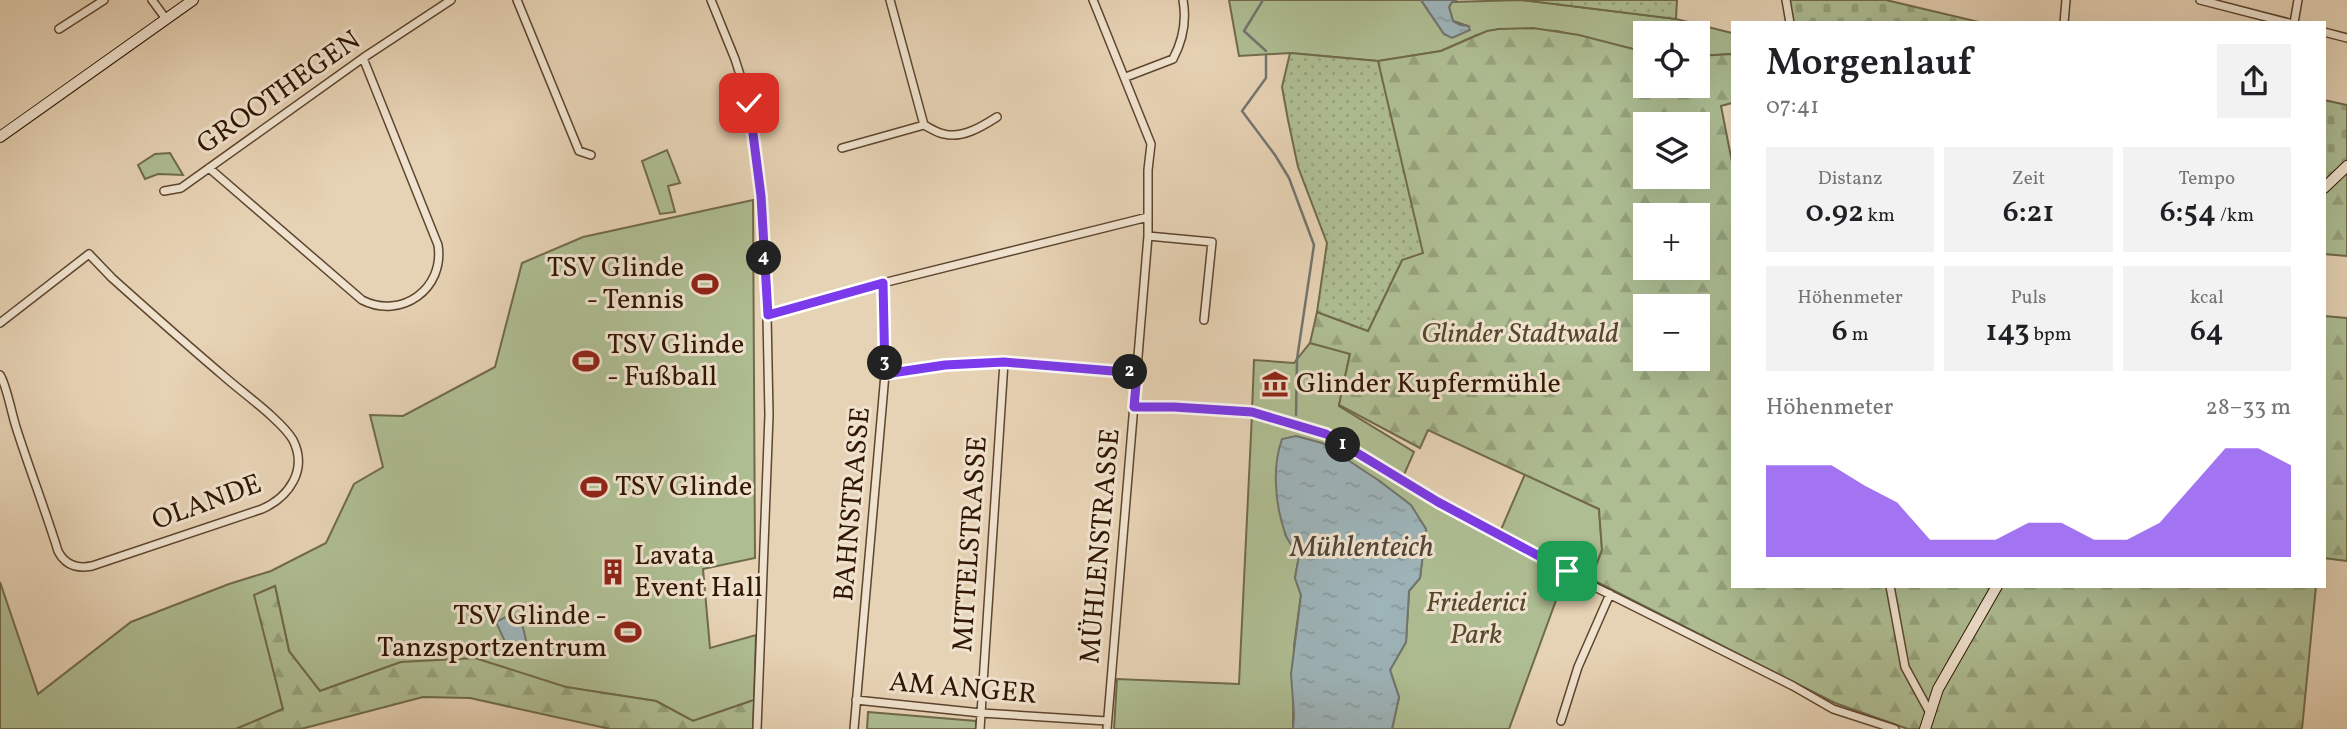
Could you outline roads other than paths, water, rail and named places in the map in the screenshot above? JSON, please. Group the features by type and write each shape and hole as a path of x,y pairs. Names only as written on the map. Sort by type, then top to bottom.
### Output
{"main road":[{"path":"0,137 193,0"},
{"path":"2326,186 2347,166"},
{"path":"1925,729 1937,689 1996,588"}],"street":[{"path":"59,29 104,0"},
{"path":"152,0 166,19"},
{"name":"GROOTHEGEN","path":"164,191 181,188 363,58 451,0"},
{"path":"517,0 579,151 591,155"},
{"path":"710,0 735,59 749,103 761,196 768,315 769,415 757,729"},
{"path":"890,0 924,125"},
{"name":"MÜHLENSTRASSE","path":"1093,0 1126,76 1151,144 1148,170 1148,236 1107,725"},
{"path":"1126,76 1173,59 1182,40 1185,13 1183,0"},
{"path":"1786,0 1790,21"},
{"path":"2064,21 2066,0"},
{"path":"2292,21 2298,0"},
{"path":"2206,1 2283,21"},
{"path":"2326,33 2347,38"},
{"path":"209,168 362,300 388,307 401,305 418,297 428,288 437,272 438,245 363,58"},
{"path":"842,148 924,125 946,135 965,133 997,117"},
{"path":"768,315 883,283 1148,217"},
{"path":"1148,236 1212,242 1204,320"},
{"name":"OLANDE","path":"0,323 89,254 112,278 264,410 290,436 298,460 295,480 282,498 262,509 92,566 77,567 65,561 58,551 0,375"},
{"name":"BAHNSTRASSE","path":"854,729 885,374 883,283"},
{"path":"885,374 945,365 1004,362 1137,373"},
{"name":"MITTELSTRASSE","path":"980,729 1004,362"},
{"path":"1134,407 1252,412 1326,434 1438,502 1610,594 1793,686 1833,709 1895,729"},
{"path":"1890,588 1905,667 1929,711"},
{"path":"1561,721 1578,667 1610,594"},
{"name":"AM ANGER","path":"856,700 1107,725"}],"water":[{"path":"1421,0 1457,0 1449,7 1453,21 1468,26 1470,30 1452,38 1444,34"},
{"name":"Mühlenteich","path":"1296,436 1322,443 1378,480 1411,505 1426,529 1420,578 1409,591 1406,642 1390,670 1399,697 1392,729 1293,729 1291,674 1301,595 1295,578 1299,556 1287,539 1282,522 1276,473 1282,439"},
{"path":"511,614 522,625 526,641 514,646 506,644 496,622"}],"waterway":[{"path":"1263,0 1244,31 1266,51"},
{"path":"1266,56 1266,78 1242,111 1289,178 1314,245 1297,359 1296,415"}],"place":[{"name":"TSV Glinde - Tennis","path":"705,284"},
{"name":"TSV Glinde - Fußball","path":"586,361"},
{"name":"Glinder Kupfermühle","path":"1275,384"},
{"name":"TSV Glinde","path":"594,487"},
{"name":"Lavata Event Hall","path":"613,572"},
{"name":"TSV Glinde - Tanzsportzentrum","path":"628,632"}],"park label":[{"name":"Glinder Stadtwald","path":"1520,334"},
{"name":"Friederici Park","path":"1476,619"}]}
